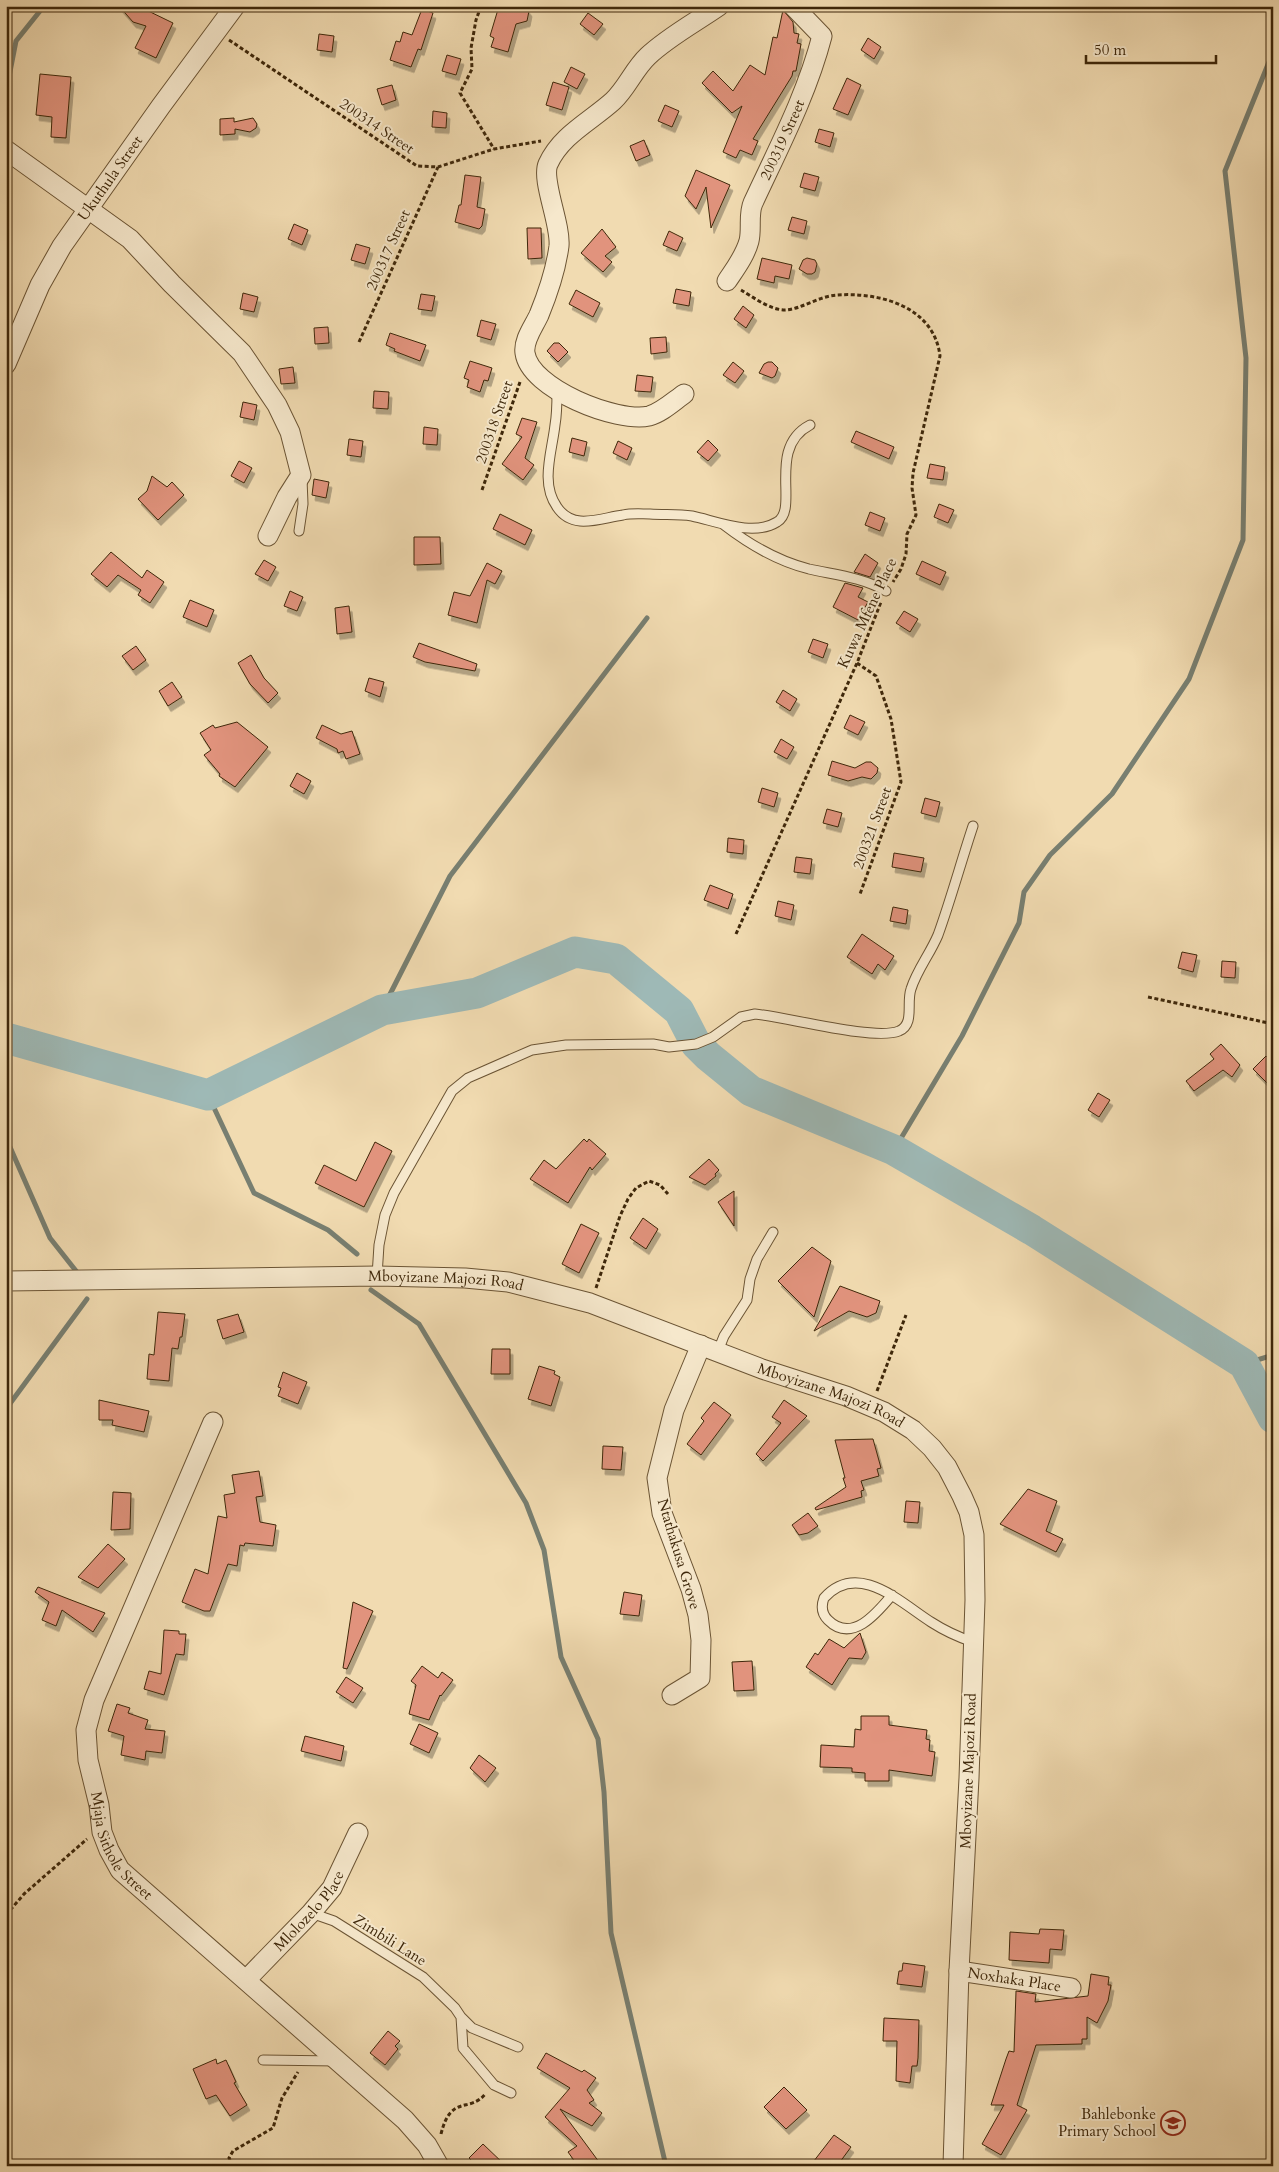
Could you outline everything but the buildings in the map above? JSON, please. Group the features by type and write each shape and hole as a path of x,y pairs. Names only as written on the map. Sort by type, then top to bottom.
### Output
{"street":[{"name":"Ukuthula Street","path":"6,364 40,285 62,246 235,6"},
{"path":"684,394 649,416 632,416 590,406 557,391 535,373 527,362 524,352 525,344 538,317 551,282 559,246 559,229 547,169 553,156 573,131 615,99 648,55 719,6"},
{"name":"200319 Street","path":"726,281 743,258 749,240 752,206 798,105 822,36 793,6"},
{"path":"6,150 130,239 172,284 242,353 277,405 290,432 301,475 287,497 268,536"},
{"name":"Mboyizane Majozi Road","path":"6,1282 377,1276 465,1278 508,1282 590,1302 762,1368 872,1406 913,1430 932,1448 947,1467 969,1512 974,1535 975,1600 969,1778 959,1971 953,2166"},
{"name":"Ntathakusa Grove","path":"672,1695 700,1678 702,1640 691,1589 662,1512 657,1478 674,1410 710,1348"},
{"name":"Mjaja Sithole Street","path":"213,1422 94,1700 86,1730 88,1760 99,1806 102,1832 120,1870 405,2120 427,2145 439,2166"},
{"name":"Mlolozelo Place","path":"246,1980 311,1913 332,1888 346,1862 358,1833"},
{"name":"Noxhaka Place","path":"959,1971 1071,1988"}],"lane":[{"path":"557,391 548,477 552,498 558,508 575,521 587,522 625,514 691,516 724,525 757,528 778,522 785,512 784,472 790,445 800,430 810,425"},
{"path":"299,531 303,504 301,475"},
{"path":"724,525 750,544 778,559 809,569 848,576 872,583 886,591"},
{"path":"377,1276 385,1215 394,1193 452,1091 468,1078 486,1069 532,1050 566,1045 652,1044 669,1046 696,1044 713,1037 741,1017 756,1014 865,1032 891,1033 901,1030 907,1025 910,1015 910,991 938,934 973,826"},
{"path":"710,1348 724,1336 747,1300 750,1279 757,1259 773,1232"},
{"path":"892,1595 870,1620 855,1628 844,1629 827,1619 822,1610 824,1598 830,1591 840,1585 851,1582 868,1584 892,1595 950,1634 973,1642"},
{"name":"Zimbili Lane","path":"311,1913 334,1922 410,1967 455,2008 460,2017 472,2028 518,2047"},
{"path":"460,2017 463,2048 494,2085 511,2093"},
{"path":"263,2060 337,2061"}],"path":[{"path":"481,6 476,20 471,48 472,69 460,93 494,149"},
{"name":"200314 Street","path":"216,32 417,166 438,167 494,149 546,140"},
{"name":"200317 Street","path":"359,342 438,167"},
{"name":"Kuwa Mfene Place","path":"726,281 756,299 784,310 837,295 885,298 908,308 927,325 936,337 940,356 913,473 912,488 916,515 907,534 906,554 901,569 886,591 857,663 736,934"},
{"name":"200318 Street","path":"482,490 527,362"},
{"name":"200321 Street","path":"857,663 876,676 891,719 901,782 860,894"},
{"path":"1148,996 1273,1024"},
{"path":"590,1302 620,1216 636,1188 650,1181 660,1185 668,1194"},
{"path":"872,1406 906,1315"},
{"path":"6,1915 24,1894 76,1846 102,1832"},
{"path":"233,2166 229,2158 233,2151 273,2128 282,2098 303,2061"},
{"path":"427,2145 440,2134 447,2115 457,2107 475,2102 486,2094 488,2078"}],"waterway":[{"path":"6,92 16,41 44,6"},
{"path":"894,1150 962,1036 1019,923 1024,892 1050,855 1112,794 1189,679 1243,540 1246,358 1225,171 1273,52"},
{"path":"382,1010 450,876 647,618"},
{"path":"6,1038 208,1095 382,1010 477,993 575,952 616,959 679,1011 696,1044 751,1091 894,1150 1032,1230 1244,1364 1273,1418"},
{"path":"208,1095 254,1193 328,1230 357,1254"},
{"path":"6,1138 50,1238 80,1276"},
{"path":"371,1290 419,1324 526,1503 544,1550 561,1657 598,1739 604,1792 611,1933 666,2166"},
{"path":"6,1409 87,1299"},
{"path":"1244,1364 1273,1355"},
{"path":"6,2159 13,2166"}],"place":[{"name":"Bahlebonke Primary School","path":"1173,2123"}]}
